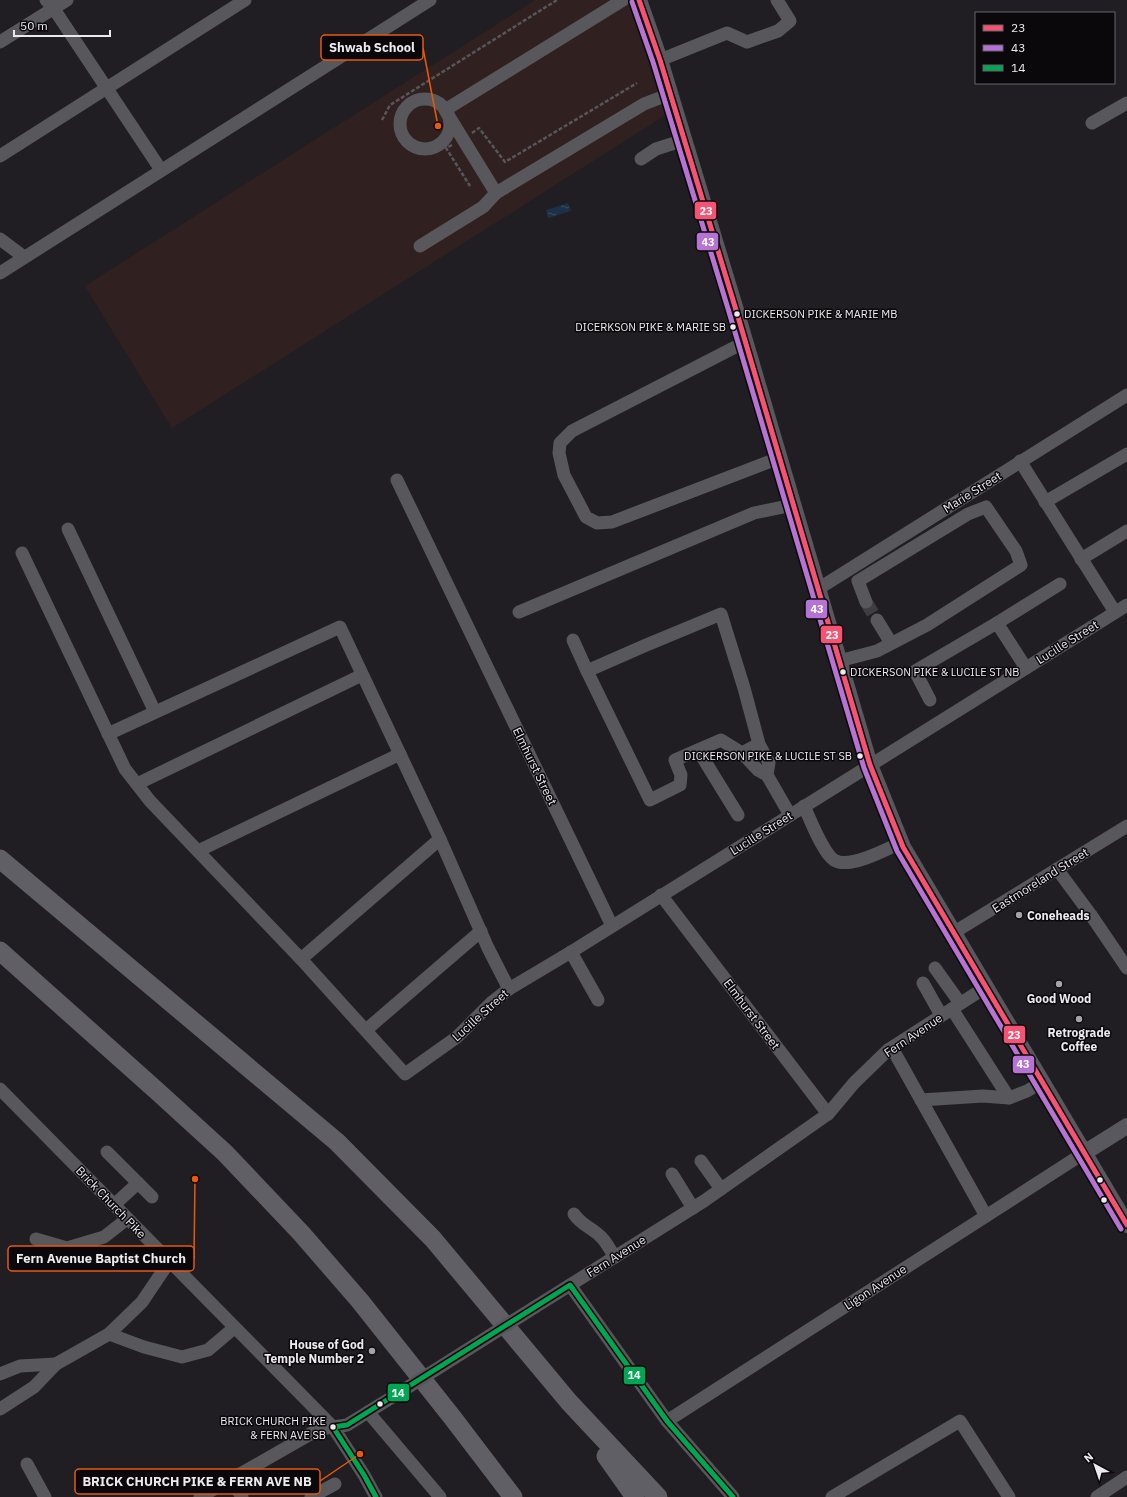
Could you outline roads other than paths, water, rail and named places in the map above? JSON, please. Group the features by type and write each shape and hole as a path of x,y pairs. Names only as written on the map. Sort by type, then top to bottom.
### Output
{"highway":[{"path":"0,859 337,1142 433,1239 569,1402 658,1497"},
{"path":"0,951 140,1075 225,1153 301,1233 360,1301 513,1497"},
{"path":"569,1402 635,1497"}],"main road":[{"path":"642,1 746,342 870,765 902,842 953,933 986,986 1127,1225"},
{"path":"1084,1154 1127,1126"}],"street":[{"path":"0,42 50,4 67,0"},
{"path":"0,156 245,0"},
{"path":"0,273 430,0"},
{"path":"445,110 623,0"},
{"path":"660,60 727,33 747,42 778,31 790,21 777,0"},
{"path":"50,4 161,170"},
{"path":"420,246 483,207 496,193 644,104 670,94"},
{"path":"445,110 448,117 448,133 438,146 422,149 414,147 403,136 400,128 400,120 403,112 408,106 423,100 432,100 439,104 445,110 496,193"},
{"path":"1092,123 1127,103"},
{"path":"444,140 462,138"},
{"path":"640,159 656,149 684,140"},
{"path":"0,239 24,257"},
{"path":"746,342 572,432 560,444 559,453 564,475 586,517 597,523 612,522 779,458"},
{"name":"Marie Street","path":"818,589 1127,395"},
{"path":"1046,502 1127,454"},
{"path":"1020,461 1115,612"},
{"name":"Elmhurst Street","path":"397,480 612,926"},
{"path":"519,612 754,513 793,504"},
{"path":"839,660 877,651 927,625 1021,565 1016,551 986,507 968,514 858,581 866,602"},
{"path":"68,529 155,712"},
{"path":"1081,559 1127,531"},
{"path":"22,553 125,769 150,801 366,1030 481,932"},
{"path":"930,700 915,671 1060,584"},
{"name":"Lucille Street","path":"366,1030 405,1074 457,1037 509,988 571,952 1127,605"},
{"path":"587,671 721,614 744,688 759,744 769,763 767,774"},
{"path":"877,620 891,643"},
{"path":"997,623 1026,668"},
{"path":"108,734 340,627 440,840 481,932 509,988"},
{"path":"573,640 650,800 680,785 681,775 675,760 721,740 742,753 758,770 767,774 790,815"},
{"path":"136,784 362,675"},
{"path":"742,753 759,744"},
{"path":"698,750 738,815"},
{"path":"198,851 400,754"},
{"path":"804,806 824,847 833,860 840,862 854,862 902,842"},
{"name":"Eastmoreland Street","path":"953,933 1127,826"},
{"path":"300,959 440,840"},
{"path":"1057,869 1127,968"},
{"name":"Elmhurst Street","path":"661,895 828,1114"},
{"path":"571,952 598,1000"},
{"path":"935,968 951,1009 1009,1098"},
{"path":"923,983 951,1009"},
{"name":"Fern Avenue","path":"200,1497 318,1429 347,1425 693,1208 828,1114 854,1083 892,1048 986,986"},
{"path":"892,1048 986,1216"},
{"path":"921,1100 983,1096 1009,1098 1027,1091 1042,1082"},
{"name":"Brick Church Pike","path":"0,1089 333,1427 364,1475 376,1497"},
{"path":"107,1152 152,1197"},
{"name":"Ligon Avenue","path":"667,1421 1084,1154"},
{"path":"701,1161 721,1189"},
{"path":"672,1174 693,1208"},
{"path":"114,1205 138,1183"},
{"path":"574,1214 579,1221 590,1227 602,1237 615,1257"},
{"path":"36,1239 67,1248 104,1237 127,1219"},
{"path":"0,1409 34,1387 56,1364 109,1334 142,1302 169,1262"},
{"path":"570,1285 667,1421 733,1497"},
{"path":"109,1334 144,1347 182,1357 208,1350 234,1328"},
{"path":"0,1374 20,1366 56,1364"},
{"path":"368,1412 440,1497"},
{"path":"832,1497 960,1421 1009,1497"},
{"path":"27,1464 45,1497"},
{"path":"1097,1497 1127,1477"},
{"path":"231,1479 242,1497"},
{"path":"311,1497 335,1484"}],"water":[{"path":"568,203 571,211 548,218 546,210"}],"tunnel":[{"path":"866,602 877,620"}],"place":[{"name":"Shwab School","path":"438,126"},
{"name":"DICKERSON PIKE & MARIE MB","path":"737,314"},
{"name":"DICERKSON PIKE & MARIE SB","path":"733,327"},
{"name":"DICKERSON PIKE & LUCILE ST NB","path":"843,672"},
{"name":"DICKERSON PIKE & LUCILE ST SB","path":"860,756"},
{"name":"Coneheads","path":"1019,915"},
{"name":"Good Wood","path":"1059,984"},
{"name":"Retrograde Coffee","path":"1079,1019"},
{"name":"Fern Avenue Baptist Church","path":"195,1179"},
{"name":"House of God Temple Number 2","path":"372,1351"},
{"name":"BRICK CHURCH PIKE & FERN AVE SB","path":"333,1427"},
{"name":"BRICK CHURCH PIKE & FERN AVE NB","path":"360,1454"}]}
